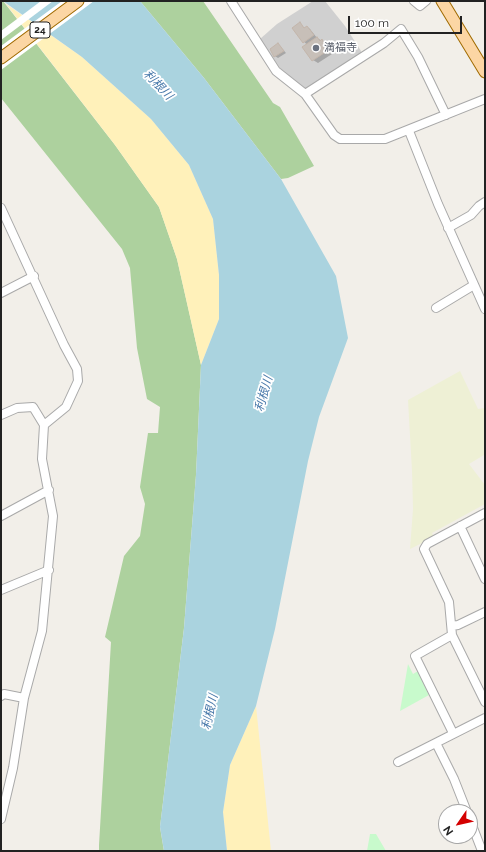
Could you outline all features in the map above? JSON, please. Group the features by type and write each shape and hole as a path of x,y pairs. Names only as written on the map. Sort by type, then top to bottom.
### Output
{"main road":[{"name":"24","path":"1,58 78,1"},
{"path":"442,1 485,72"}],"street":[{"path":"232,1 276,70 304,94 334,135 340,139 380,140 409,131 485,99"},
{"path":"414,1 420,6 426,1"},
{"path":"304,94 384,44 401,30 418,57 446,115"},
{"path":"409,131 448,228 485,309"},
{"path":"448,228 471,215 485,202"},
{"path":"1,208 34,276 64,345 75,362 78,374 76,384 66,407 44,425"},
{"path":"1,293 34,276"},
{"path":"436,308 474,285"},
{"path":"1,415 17,408 33,407 44,425 42,459 54,516 42,631 24,698 13,768 1,819"},
{"path":"1,516 49,490"},
{"path":"485,513 427,544 424,549 450,602 452,635 485,702"},
{"path":"460,526 485,579"},
{"path":"1,590 49,570"},
{"path":"452,626 458,625 485,612"},
{"path":"452,635 411,655 453,733"},
{"path":"2,693 24,698"},
{"path":"398,762 485,718"},
{"path":"436,742 454,779 464,804"},
{"path":"478,841 482,851"}],"shaded area":[{"path":"313,1 325,1 345,26 361,51 360,56 307,89 303,88 280,68 260,39 277,24"}],"green space":[{"path":"1,1 3,1 115,145 159,207 177,259 201,365 196,475 184,628 160,827 164,851 99,851 111,642 105,637 124,556 140,536 145,504 140,487 148,433 158,433 160,407 147,399 137,348 130,268 122,249 1,98"},
{"path":"140,1 203,1 273,103 280,107 314,166 288,178 281,179 204,78"},
{"path":"460,371 478,409 485,408 485,457 484,455 469,464 485,485 485,504 432,533 434,537 410,549 413,509 408,400"},
{"path":"408,664 413,674 418,671 429,695 400,711"},
{"path":"370,834 376,834 386,851 367,851"}],"sand":[{"path":"6,4 82,57 151,119 189,165 213,219 219,275 219,319 201,365 177,259 159,207 115,145"},
{"path":"256,706 271,851 227,851 223,812 230,765"}],"water":[{"name":"利根川","path":"3,1 140,1 204,78 281,179 336,276 348,338 319,417 308,461 275,629 256,706 230,765 223,812 227,851 164,851 160,827 184,628 196,475 201,365 219,319 219,275 213,219 189,165 151,119 82,57"}],"pier":[{"path":"41,1 53,1 1,40 1,31"},
{"path":"62,1 94,1 1,70 1,46"}],"building":[{"path":"300,22 304,28 307,26 314,35 303,43 292,28"},
{"path":"317,37 320,41 322,39 327,51 312,61 302,47"},
{"path":"278,43 284,51 274,57 270,49"}],"place":[{"name":"満福寺","path":"316,48"}]}
